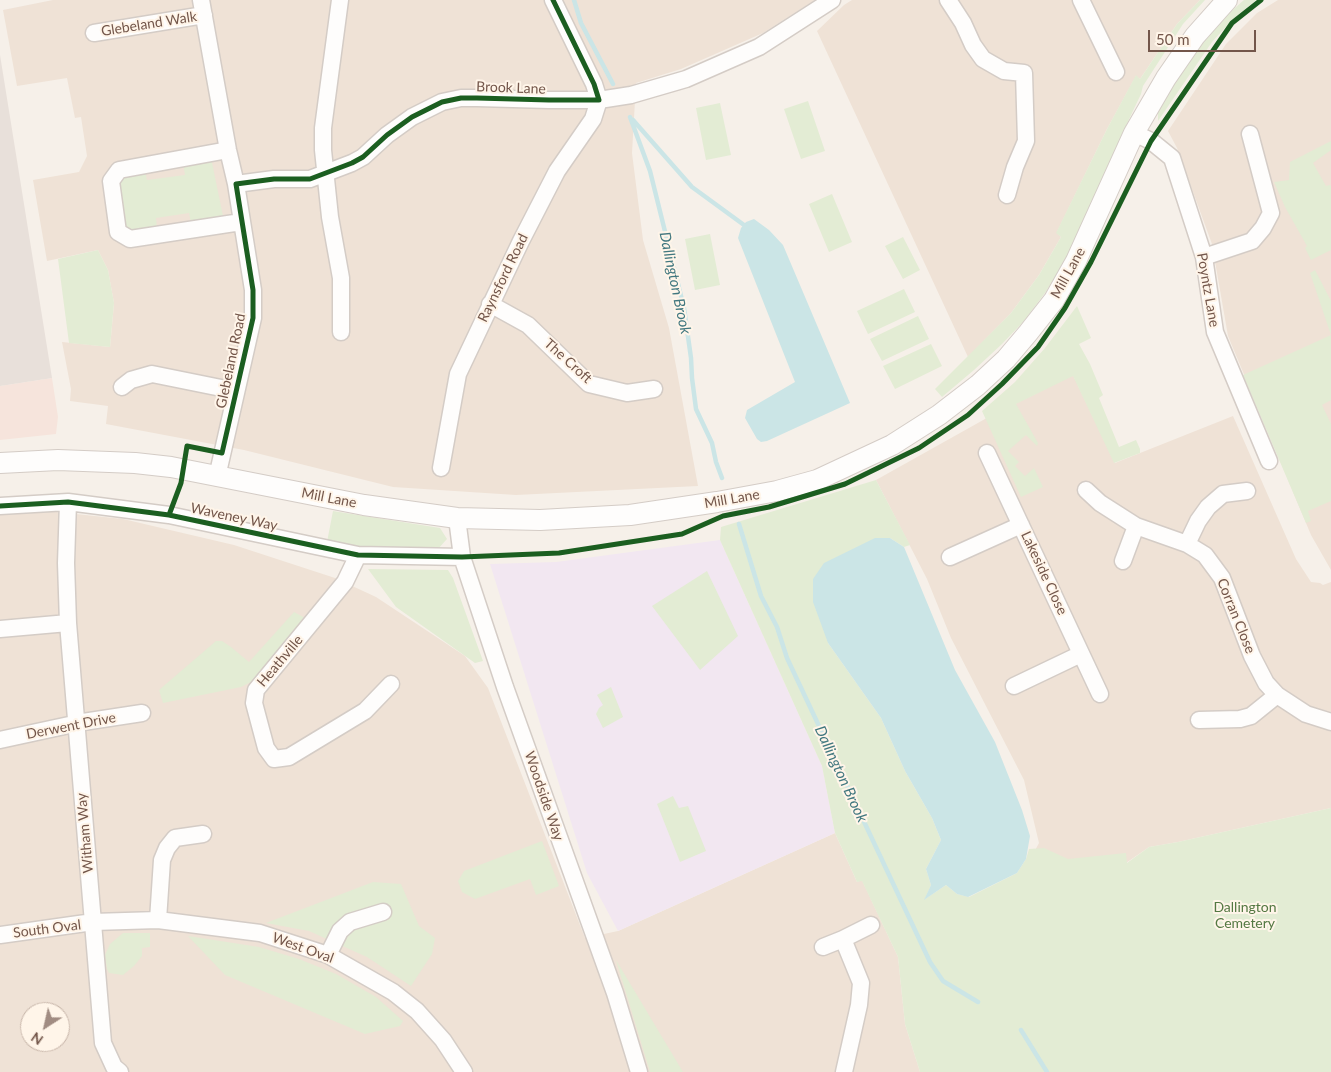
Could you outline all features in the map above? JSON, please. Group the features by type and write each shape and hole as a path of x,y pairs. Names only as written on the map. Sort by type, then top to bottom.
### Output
{"street":[{"path":"340,0 323,128 323,150 330,217 341,278 341,332"},
{"path":"553,0 594,84 599,100"},
{"name":"Brook Lane","path":"236,184 274,179 310,179 352,163 363,157 398,126 442,102 461,98 599,100 631,95 686,79 760,47 832,0"},
{"path":"948,0 983,59 1004,71 1024,73 1026,142 1015,167 1007,195"},
{"path":"1081,0 1116,72"},
{"name":"Mill Lane","path":"0,463 58,460 171,467 364,505 457,518 540,520 630,515 777,491 817,480 892,445 939,415 978,385 1006,359 1054,300 1076,261 1134,133 1166,78 1195,36 1227,0"},
{"name":"Glebeland Walk","path":"94,33 202,8"},
{"name":"Glebeland Road","path":"202,8 236,184 253,290 253,318 217,477"},
{"name":"Raynsford Road","path":"441,468 458,374 490,304 557,171 593,118 599,100"},
{"name":"Poyntz Lane","path":"1134,133 1150,141 1172,158 1204,258 1215,332 1269,461"},
{"path":"1204,258 1252,241 1263,228 1271,213 1250,134"},
{"path":"228,150 119,170 111,181 118,232 130,239 242,222"},
{"name":"The Croft","path":"490,304 528,325 590,384 627,393 654,389"},
{"path":"126,378 152,374 236,391"},
{"name":"Lakeside Close","path":"987,453 1100,694"},
{"name":"Corran Close","path":"1086,490 1100,503 1136,526 1187,544 1205,556 1222,578 1252,656 1266,682 1278,695 1306,714 1331,722"},
{"path":"1187,544 1198,521 1208,507 1223,494 1247,491"},
{"name":"Waveney Way","path":"0,506 68,502 169,515 358,555 462,557"},
{"name":"Witham Way","path":"68,502 66,563 68,623 103,1043 114,1067 120,1072"},
{"name":"Woodside Way","path":"457,518 462,557 505,687 615,993 639,1072"},
{"path":"950,557 1022,525"},
{"path":"1123,562 1136,526"},
{"name":"Heathville","path":"358,555 345,582 256,690 254,703 266,748 274,759 289,757 365,711 392,684"},
{"path":"0,629 68,623"},
{"path":"1014,686 1081,654"},
{"path":"1199,720 1240,719 1251,716 1278,695"},
{"name":"Derwent Drive","path":"0,740 142,713"},
{"path":"158,920 162,860 167,848 176,838 203,834"},
{"path":"328,955 340,931 350,922 383,912"},
{"name":"West Oval","path":"94,922 158,920 260,933 328,955 393,992 416,1011 443,1040 464,1072"},
{"name":"South Oval","path":"0,934 94,922"},
{"path":"823,948 871,925"},
{"path":"843,939 861,984 859,1005 844,1072"}],"shaded area":[{"path":"53,0 815,0 763,33 681,69 636,83 632,153 643,240 669,328 698,486 516,495 393,487 244,450 106,424 108,406 70,401 71,389 62,342 110,347 114,303 108,270 98,250 47,261 33,180 79,172 87,156 81,117 75,118 67,78 17,86 3,10"},
{"path":"852,0 1200,0 1177,24 1140,79 1136,76 1107,129 1057,232 1061,237 1039,275 1011,313 968,357 817,31 844,5"},
{"path":"1278,0 1331,0 1331,570 1311,535 1228,336 1212,244 1177,148 1168,131 1226,44 1257,13"},
{"path":"0,55 52,378 0,386"},
{"path":"1073,375 1115,463 1233,416 1296,559 1311,582 1323,585 1331,582 1331,808 1149,847 1126,863 1024,871 1039,843 1024,780 951,638 927,579 876,480 985,419"},
{"path":"52,378 58,417 56,434 0,440 0,386"},
{"path":"0,511 47,511 123,519 234,545 335,578 376,597 465,656 488,688 585,938 618,931 835,833 857,882 862,880 898,957 905,1024 920,1072 0,1072"},
{"path":"720,540 822,766 835,833 618,931 587,873 490,564 556,562"}],"green space":[{"path":"1200,0 1205,0 1183,24 1143,86 1094,201 1063,264 1045,293 1024,321 1002,344 942,397 935,389 1011,313 1039,275 1061,237 1056,233 1136,75 1140,79 1177,24"},
{"path":"1244,0 1256,0 1233,19 1212,42 1158,121 1158,108 1201,43 1220,21"},
{"path":"808,101 825,151 801,159 784,109"},
{"path":"720,103 731,155 706,160 696,108"},
{"path":"1331,141 1331,150 1313,163 1326,186 1331,186 1331,250 1311,260 1305,248 1307,246 1285,207 1274,182 1289,180 1290,162"},
{"path":"211,158 223,216 191,223 189,213 156,218 157,228 130,233 123,228 117,185 126,174 145,171 147,180 185,175 183,163"},
{"path":"832,194 852,242 829,252 809,204"},
{"path":"710,234 720,285 695,290 685,239"},
{"path":"903,237 920,270 903,279 885,246"},
{"path":"98,250 108,270 114,303 110,347 69,343 58,259"},
{"path":"1315,270 1331,301 1331,335 1310,273"},
{"path":"904,289 915,312 868,334 857,311"},
{"path":"1077,306 1091,338 1079,344 1103,395 1099,398 1119,447 1136,440 1140,453 1114,463 1073,376 1016,404 1038,443 1037,446 1026,435 1008,451 1019,462 1015,466 1025,476 1034,468 1043,487 1021,497 982,411 1015,382 1045,348"},
{"path":"918,316 929,339 882,361 870,339"},
{"path":"1331,335 1331,400 1322,405 1331,424 1331,501 1308,511 1311,521 1306,523 1243,375"},
{"path":"931,344 942,366 895,389 883,366"},
{"name":"Dallington Cemetery","path":"876,480 910,545 904,547 890,538 828,643 881,718 905,771 932,818 941,840 926,869 931,885 925,899 946,885 957,894 969,897 1017,873 1026,859 1029,849 1044,848 1068,859 1126,853 1127,863 1149,847 1331,808 1331,1072 920,1072 905,1024 898,957 862,881 857,882 835,833 822,766 720,540 721,527"},
{"path":"333,511 440,528 447,539 437,550 378,550 327,542"},
{"path":"368,569 448,570 453,578 483,661 475,663 396,607"},
{"path":"707,571 738,636 700,670 652,606"},
{"path":"294,612 307,619 253,681 241,687 163,703 159,690 216,641 222,641 249,662"},
{"path":"611,687 623,717 603,728 596,714 603,705 597,695"},
{"path":"673,796 679,808 688,806 706,851 680,862 657,804"},
{"path":"542,841 559,886 536,895 530,879 475,899 462,892 458,881 464,871"},
{"path":"373,882 401,884 419,926 435,938 432,954 411,986 367,957 309,931 266,923"},
{"path":"123,933 150,933 150,947 142,948 142,956 123,975 109,973 105,955 110,944"},
{"path":"188,936 259,947 299,959 336,974 376,997 403,1021 400,1026 365,1034 225,975"},
{"path":"616,960 683,1072 650,1072"}],"water":[{"path":"754,219 769,230 783,245 850,403 761,442 757,439 745,418 747,410 795,382 738,238 741,228 746,222"},
{"path":"875,538 890,538 904,547 955,670 995,742 1022,810 1030,836 1026,859 1017,873 968,897 957,894 946,885 924,900 931,885 926,869 941,840 932,818 905,771 881,718 828,643 813,602 813,579 824,563"}],"waterway":[{"name":"Dallington Brook","path":"574,0 581,23 613,84"},
{"name":"Dallington Brook","path":"630,117 650,171 684,308 696,409 712,443 722,478"},
{"path":"633,120 692,187 744,225"},
{"name":"Dallington Brook","path":"739,524 761,596 777,627 787,658 930,962 943,981 978,1002"},
{"name":"Dallington Brook","path":"1021,1030 1047,1072"}],"cycle path":[{"path":"169,515 181,483 187,446 222,453 253,318 253,290 236,184 274,179 310,179 352,163 363,157 387,135 412,117 442,102 461,98 599,100 594,84 553,0"},
{"path":"0,506 68,502 169,515 358,555 462,557 559,553 682,534 723,516 769,507 845,484 919,448 968,415 1038,347 1065,308 1091,262 1151,141 1232,23 1261,0"}]}
